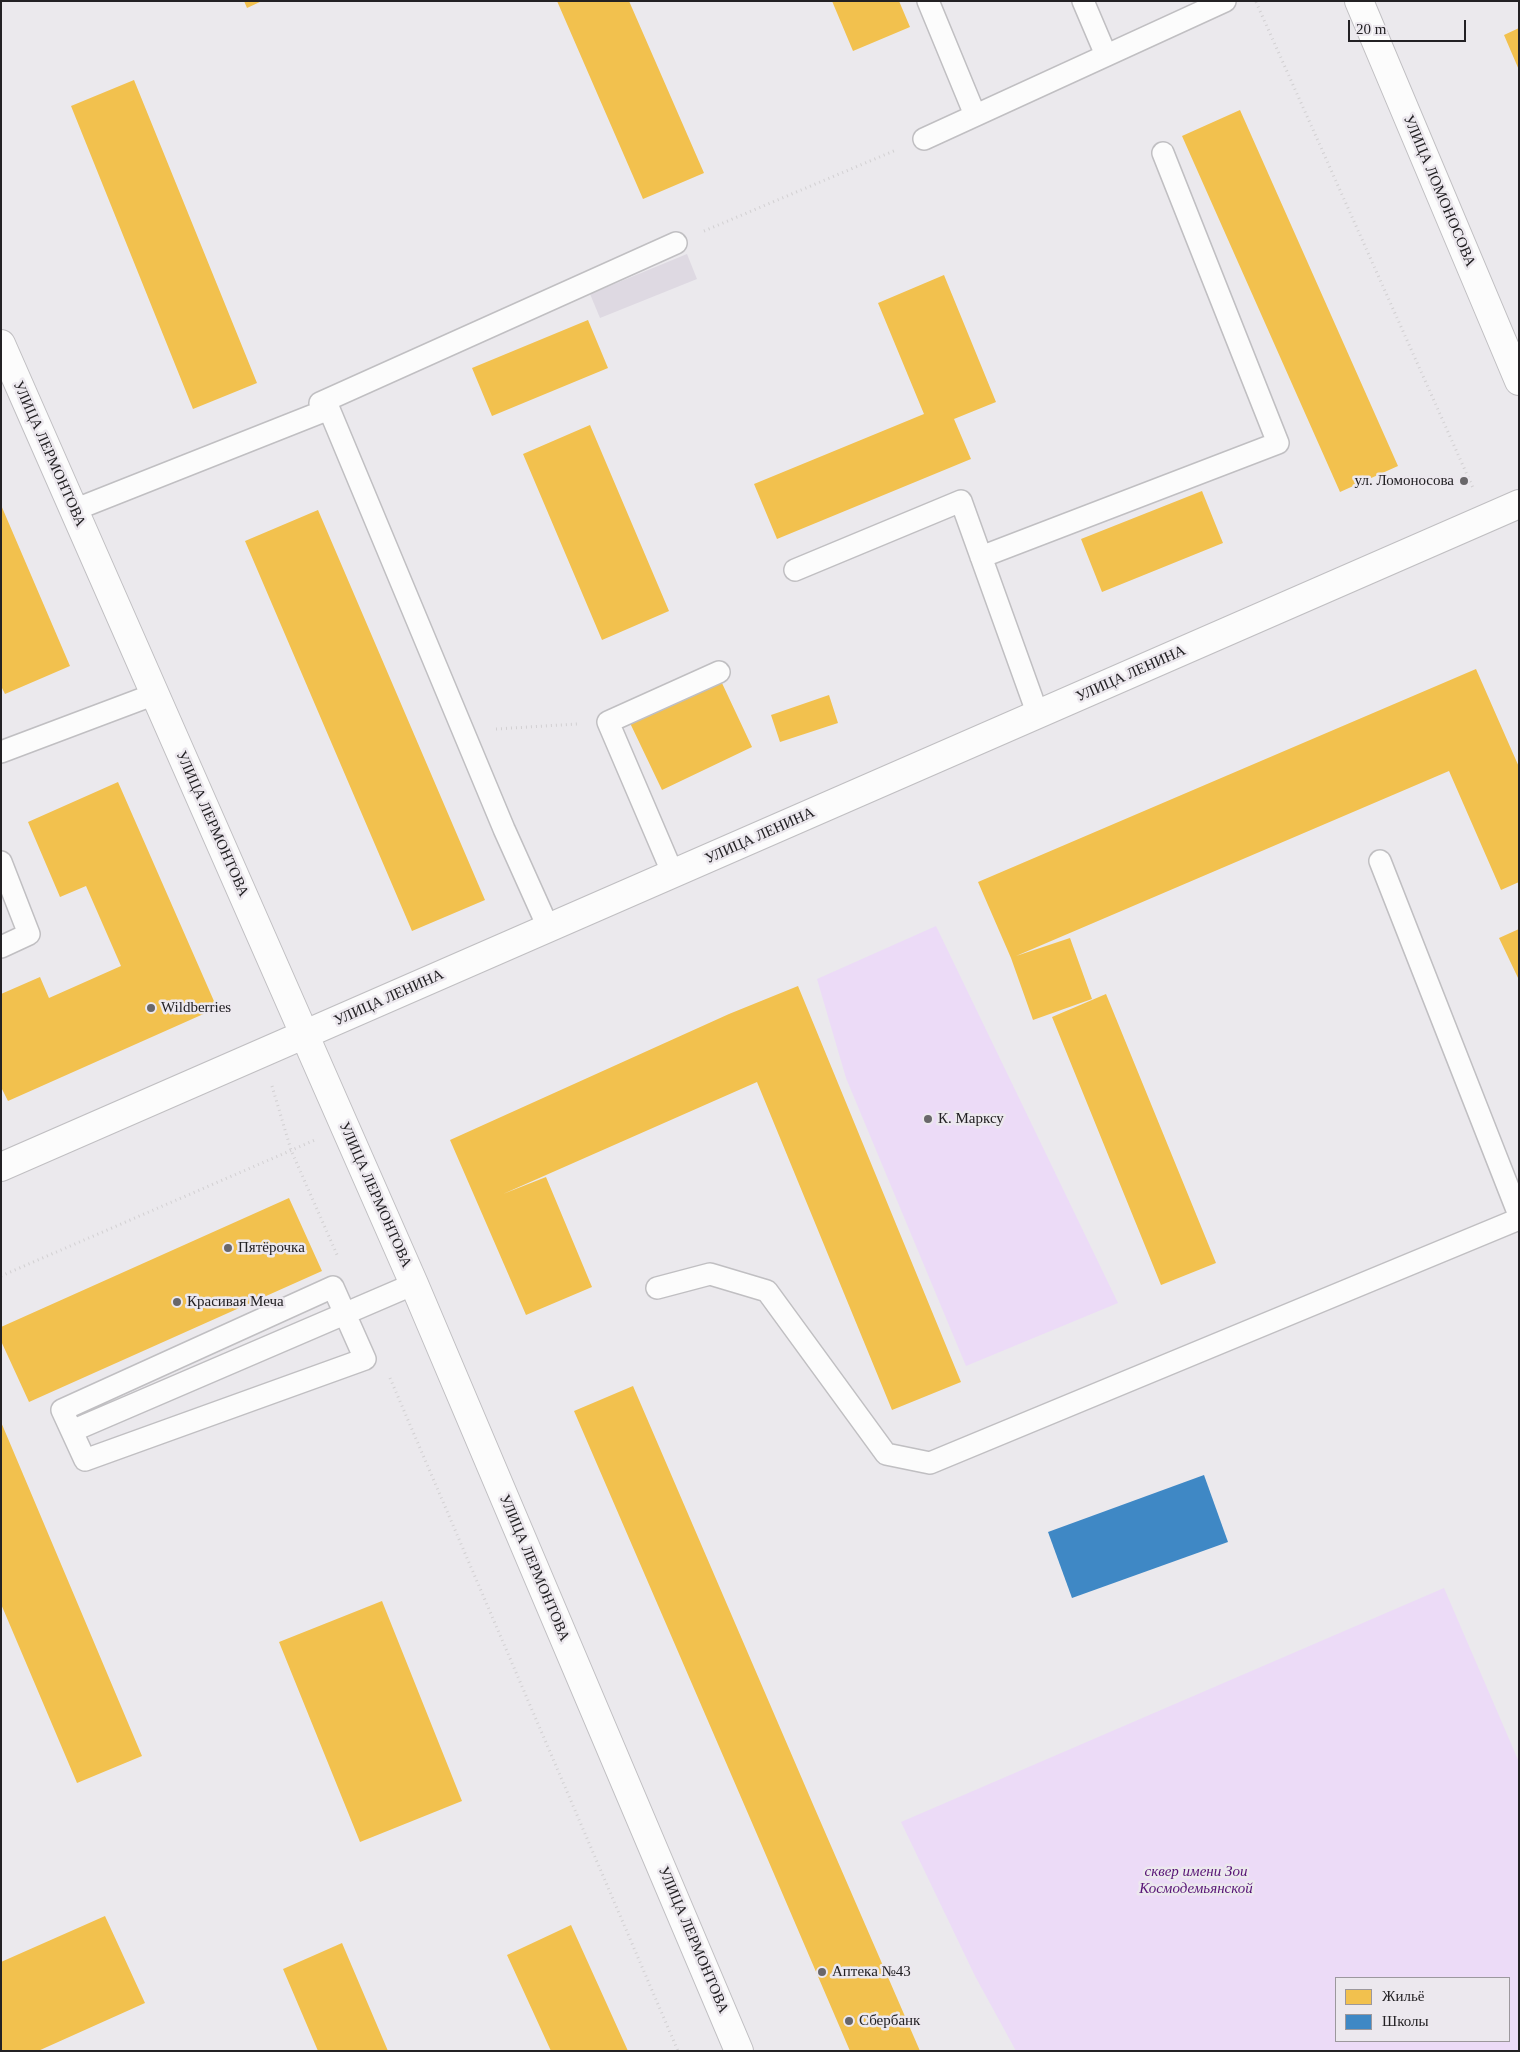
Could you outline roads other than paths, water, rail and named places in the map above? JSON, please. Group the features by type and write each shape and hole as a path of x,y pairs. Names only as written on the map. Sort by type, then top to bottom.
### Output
{"street":[{"name":"УЛИЦА ЛОМОНОСОВА","path":"1359,1 1519,381"},
{"name":"УЛИЦА ЛЕРМОНТОВА","path":"1,344 414,1284 740,2051"},
{"name":"УЛИЦА ЛЕНИНА","path":"1,1167 1519,504"}],"lane":[{"path":"928,1 975,115"},
{"path":"1083,1 1106,56"},
{"path":"924,139 1225,1"},
{"path":"981,557 1278,442 1163,153"},
{"path":"548,927 463,732 329,409 320,403 676,243"},
{"path":"74,510 329,409"},
{"path":"795,570 961,501 1038,715"},
{"path":"673,874 608,722 719,672"},
{"path":"1,752 155,694"},
{"path":"1380,860 1519,1215"},
{"path":"1,862 29,934 1,948"},
{"path":"657,1288 710,1274 767,1291 886,1454 930,1463 1519,1219"},
{"path":"72,1432 414,1284"},
{"path":"333,1287 352,1310 366,1358 85,1460 72,1432 62,1410 333,1287"}],"place":[{"name":"ул. Ломоносова","path":"1464,481"},
{"name":"Wildberries","path":"151,1008"},
{"name":"К. Марксу","path":"928,1119"},
{"name":"Пятёрочка","path":"228,1248"},
{"name":"Красивая Меча","path":"177,1302"},
{"name":"Аптека №43","path":"822,1972"},
{"name":"Сбербанк","path":"849,2021"}],"park label":[{"name":"сквер имени Зои Космодемьянской","path":"1196,1880"}]}
